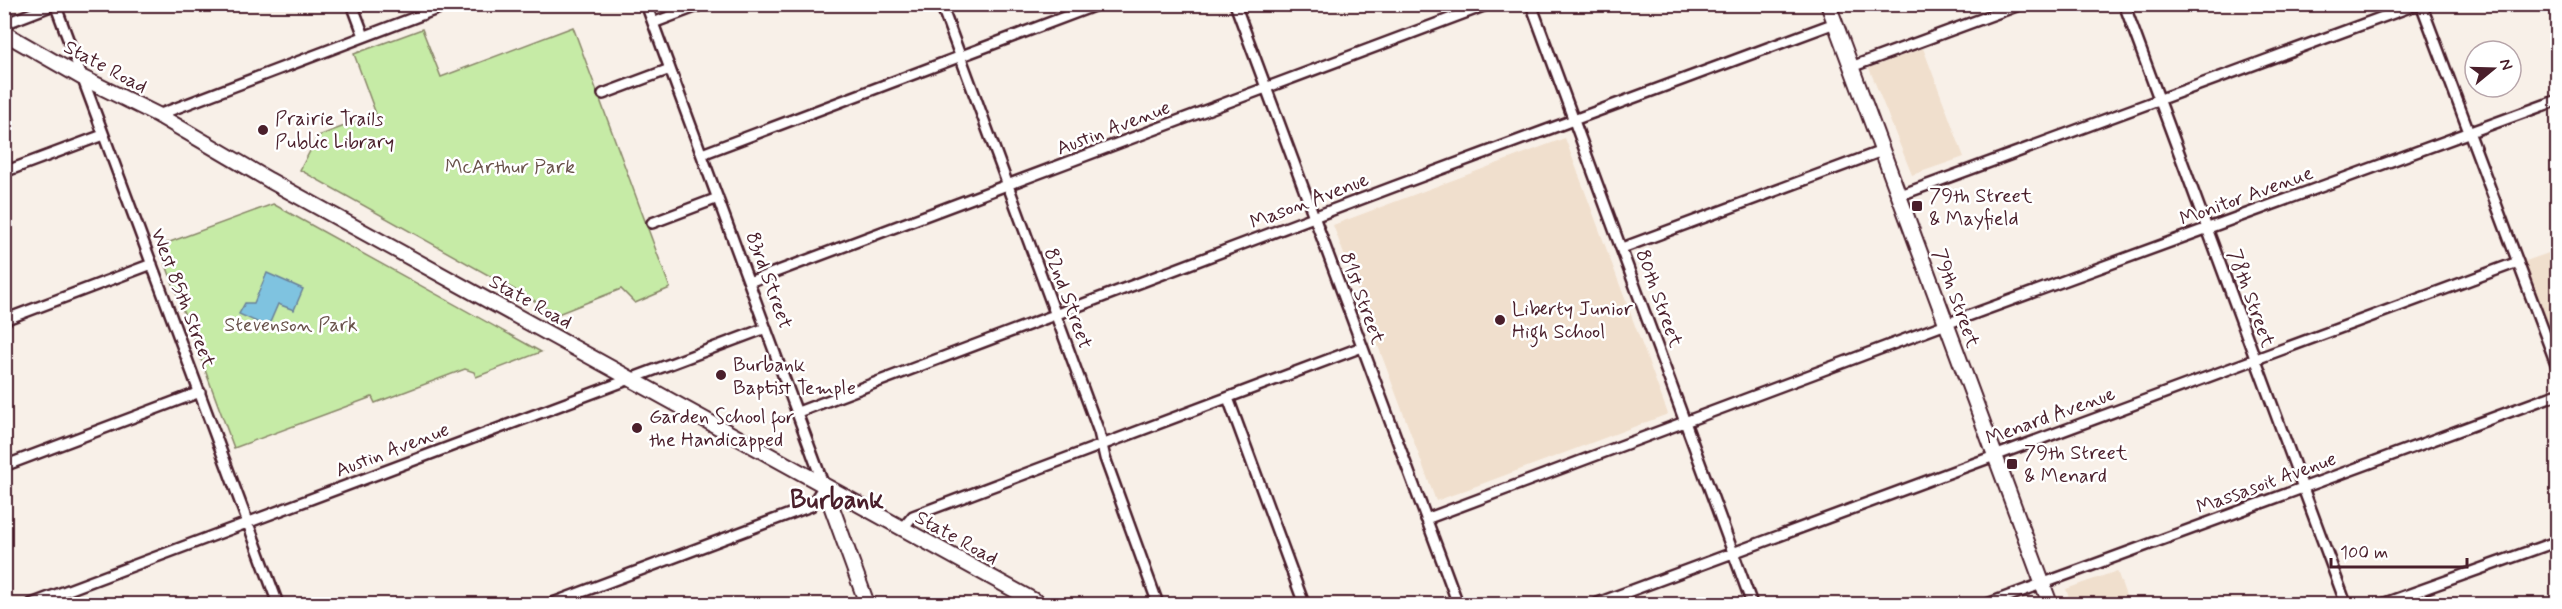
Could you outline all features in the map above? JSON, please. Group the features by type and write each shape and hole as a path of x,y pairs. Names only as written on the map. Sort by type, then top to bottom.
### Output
{"street":[{"path":"352,4 364,36"},
{"path":"158,115 450,4"},
{"name":"83rd Street","path":"646,4 867,604"},
{"path":"653,24 703,4"},
{"name":"82nd Street","path":"941,4 1099,432 1101,445 1158,604"},
{"path":"702,154 1099,4"},
{"name":"81st Street","path":"1235,4 1458,604"},
{"name":"Austin Avenue","path":"749,282 1490,4"},
{"name":"80th Street","path":"1531,4 1623,248 1752,604"},
{"name":"79th Street","path":"1827,4 2050,604"},
{"path":"1851,67 2022,4"},
{"name":"78th Street","path":"2124,4 2346,604"},
{"path":"1898,196 2420,4 2558,369"},
{"path":"4,24 55,5"},
{"name":"West 85th Street","path":"55,5 278,604"},
{"name":"Mason Avenue","path":"798,412 1834,23"},
{"name":"State Road","path":"4,33 81,77 158,115 260,175 632,378 902,529 1022,600 1040,604"},
{"path":"603,94 670,69"},
{"name":"Monitor Avenue","path":"1426,519 1946,324 2558,100"},
{"path":"4,172 104,135"},
{"path":"1623,248 1882,151"},
{"path":"652,223 718,198"},
{"name":"Menard Avenue","path":"1595,604 2518,262"},
{"path":"4,320 152,264"},
{"name":"Austin Avenue","path":"31,604 766,328"},
{"path":"902,529 913,516 1362,347"},
{"path":"4,466 200,392"},
{"name":"Massasoit Avenue","path":"1987,604 2558,394"},
{"path":"1228,398 1304,604"},
{"path":"550,604 811,506 824,486"},
{"path":"2382,604 2558,541"}],"shaded area":[{"path":"1923,48 1964,157 1912,175 1869,68"},
{"name":"Liberty Junior High School","path":"1565,138 1668,414 1436,501 1333,225"},
{"path":"2558,250 2557,354 2523,262"},
{"path":"2117,571 2129,604 2071,604 2066,589"}],"green space":[{"name":"McArthur Park","path":"573,27 670,288 635,303 621,289 558,314 300,170 318,136 376,114 354,54 422,29 441,77"},
{"name":"Stevenson Park","path":"273,204 541,352 476,377 474,372 465,369 375,403 372,397 234,448 159,246"}],"water":[{"path":"267,273 303,289 294,310 278,304 268,327 239,314 245,303 254,303"}],"place":[{"name":"Prairie Trails Public Library","path":"263,130"},
{"name":"79th Street & Mayfield","path":"1917,206"},
{"name":"Liberty Junior High School","path":"1500,320"},
{"name":"Burbank Baptist Temple","path":"721,375"},
{"name":"Garden School for the Handicapped","path":"637,428"},
{"name":"79th Street & Menard","path":"2012,464"}],"district":[{"name":"Burbank","path":"837,499"}]}
